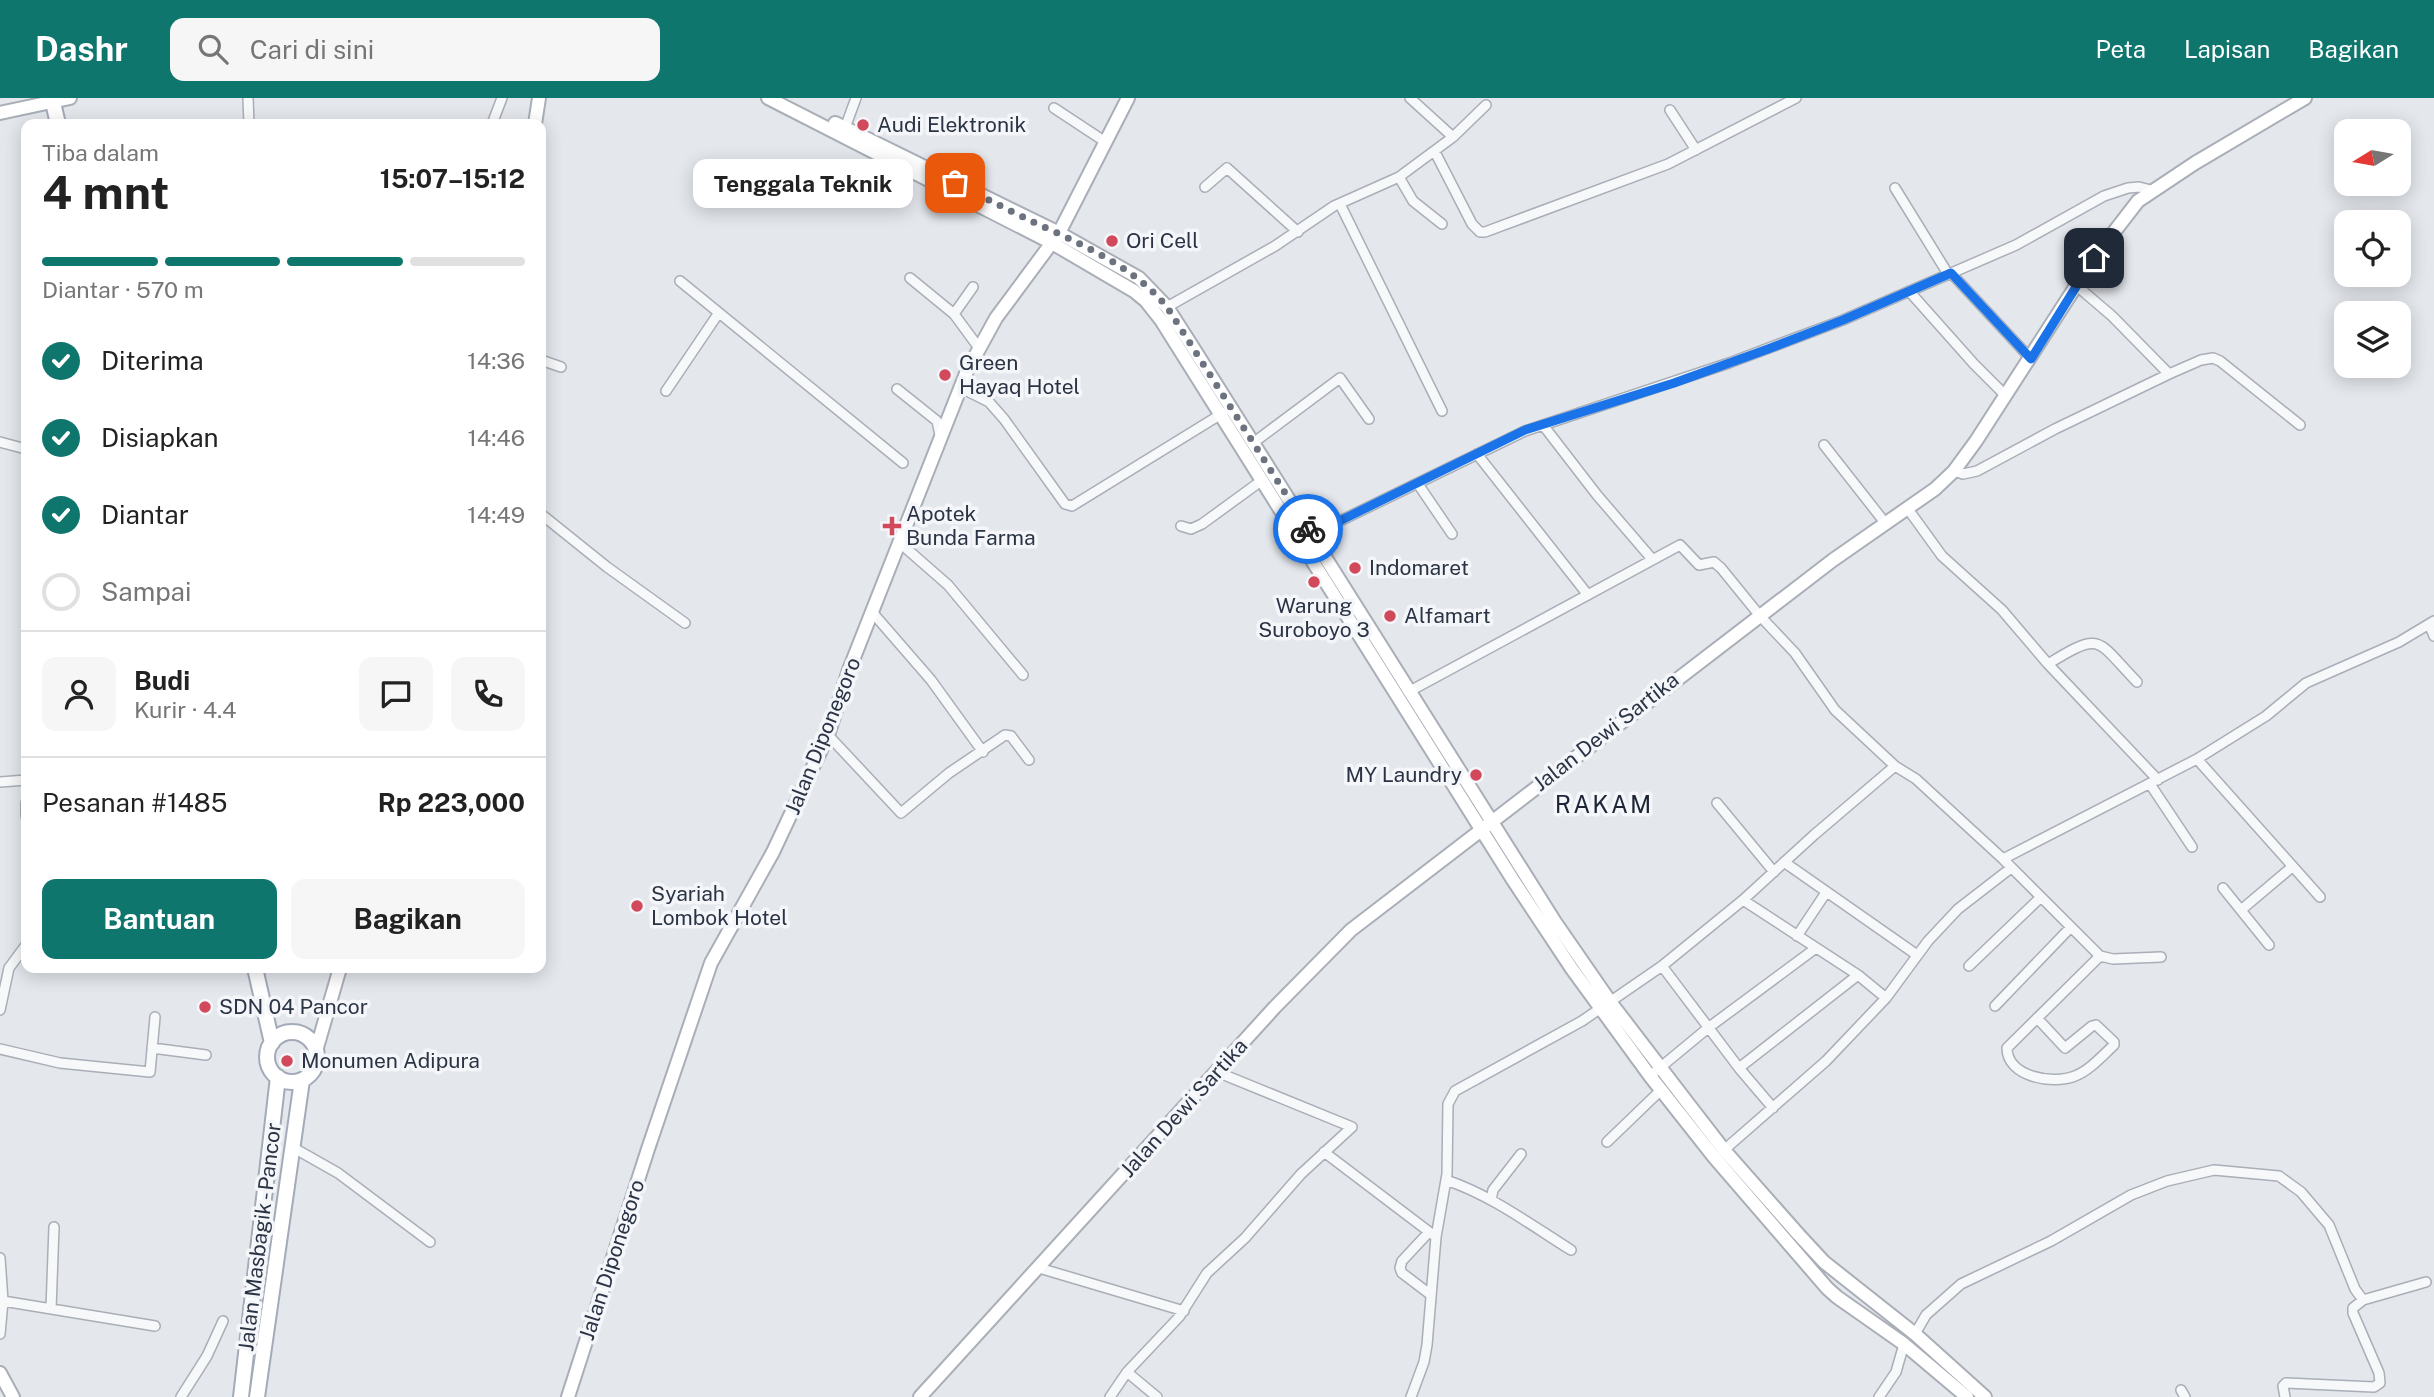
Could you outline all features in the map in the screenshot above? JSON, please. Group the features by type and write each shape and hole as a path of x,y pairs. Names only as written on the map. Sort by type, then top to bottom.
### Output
{"main road":[{"path":"0,113 55,99 70,98"},
{"path":"536,119 539,98"},
{"path":"768,98 1139,278 1167,307 1261,481 1401,685 1487,826"},
{"path":"785,98 1056,238 1146,301 1225,412 1253,443 1487,826 1555,922 1606,1006 1655,1072 1824,1262 1915,1334 1985,1397"},
{"name":"Jalan Diponegoro","path":"568,1397 708,971 718,948 773,852 828,735 849,670 931,465 940,435 979,348 996,318 1056,238 1128,98"},
{"name":"Jalan Dewi Sartika","path":"920,1397 1312,968 1351,930 1833,560 1936,489 1954,471 2112,234 2138,201 2305,98"},
{"path":"55,99 57,119"},
{"path":"256,973 272,1043 268,1061 278,1077 288,1081 302,1080 316,1064 316,1051 339,973"},
{"path":"272,1043 283,1034 296,1032 309,1039 316,1051"},
{"path":"1655,1072 1661,1090 1714,1157 1837,1297 1904,1344 1967,1397"},
{"name":"Jalan Masbagik - Pancor","path":"241,1397 278,1077"},
{"name":"Jalan Masbagik - Pancor","path":"257,1397 302,1080"},
{"path":"1782,1237 1791,1227"},
{"path":"0,1373 13,1397"}],"street":[{"path":"248,98 249,119"},
{"path":"494,119 502,98"},
{"path":"845,128 856,98"},
{"path":"1410,98 1453,137"},
{"path":"1435,152 1472,225 1482,233 1621,183 1696,150 1796,98"},
{"path":"1167,307 1298,232 1340,204 1399,177 1435,152 1486,105"},
{"path":"1054,108 1104,141"},
{"path":"1670,110 1696,150"},
{"path":"1205,187 1227,168 1298,232"},
{"path":"1399,177 1413,201 1443,224"},
{"path":"1311,535 1516,434 1730,363 1843,320 2028,239 2104,196 2139,187 2151,191"},
{"path":"1895,188 1949,273 2031,359"},
{"path":"1340,204 1442,411"},
{"path":"910,278 954,314 979,348"},
{"path":"680,281 903,463"},
{"path":"2077,286 2112,316 2169,374"},
{"path":"954,314 973,287"},
{"path":"1909,291 2006,396"},
{"path":"666,391 718,314"},
{"path":"1954,471 1963,474 1987,467 2055,429 2169,374 2201,360 2213,358 2231,369 2300,425"},
{"path":"546,362 561,367"},
{"path":"1253,443 1340,378 1369,419"},
{"path":"961,388 989,402 1014,430 1065,504 1072,506 1225,412"},
{"path":"897,389 937,421 940,435"},
{"path":"1543,425 1597,495 1652,559"},
{"path":"0,442 21,448"},
{"path":"1824,445 1886,524"},
{"path":"1477,454 1588,595"},
{"path":"1181,526 1191,529 1202,524 1261,481"},
{"path":"1418,484 1452,534"},
{"path":"1909,509 1942,556 2002,610 2154,782 2192,847"},
{"path":"546,518 607,568 685,623"},
{"path":"900,543 948,585 1023,675"},
{"path":"1401,685 1588,595 1680,545 1699,565 1716,562 1760,616 1795,653 1835,710 1895,766 1916,779 2003,859 2100,956 2113,959 2161,957"},
{"path":"872,612 931,680 983,752"},
{"path":"2003,859 2197,759 2266,716 2306,683 2380,652 2432,623 2434,636"},
{"path":"2048,664 2071,649 2093,642 2101,644 2137,682"},
{"path":"828,735 901,813 949,773 1008,735 1029,760"},
{"path":"2197,759 2320,897"},
{"path":"1411,1397 1424,1362 1431,1295 1432,1235 1446,1180 1448,1104 1451,1095 1478,1077 1557,1036 1606,1006 1662,966 1743,900 1895,766"},
{"path":"0,782 21,780"},
{"path":"1717,803 1774,872"},
{"path":"1784,862 1825,894 1917,956"},
{"path":"2241,910 2292,867"},
{"path":"1724,1150 1826,1061 1886,998 1958,908 2011,868"},
{"path":"2222,887 2269,946"},
{"path":"1797,936 1825,894"},
{"path":"1969,967 2041,897"},
{"path":"1743,900 1857,975 1886,998"},
{"path":"1995,1006 2071,927"},
{"path":"1655,1072 1708,1028 1816,948"},
{"path":"0,1010 9,968 21,952"},
{"path":"2037,1018 2065,1048 2092,1026 2096,1026 2114,1045 2087,1070 2066,1079 2028,1075 2011,1063 2007,1055 2007,1048 2037,1018 2100,956"},
{"path":"1662,966 1739,1068 1773,1108"},
{"path":"1739,1068 1857,975"},
{"path":"0,1049 60,1063 145,1073 152,1069 155,1017"},
{"path":"152,1048 206,1055"},
{"path":"1110,1397 1127,1372 1184,1311 1207,1273 1245,1238 1301,1174 1352,1127 1217,1072"},
{"path":"1607,1142 1661,1090"},
{"path":"292,1147 338,1173 430,1242"},
{"path":"1324,1153 1432,1235"},
{"path":"1491,1200 1493,1190 1521,1154"},
{"path":"1915,1334 1926,1315 1961,1284 2051,1241 2131,1195 2167,1181 2214,1170 2278,1176 2301,1192 2329,1225 2355,1289 2363,1300"},
{"path":"1446,1180 1491,1200 1571,1250"},
{"path":"51,1309 54,1227"},
{"path":"1431,1295 1402,1273 1400,1268 1402,1261 1432,1235"},
{"path":"0,1258 3,1301 0,1335"},
{"path":"1039,1268 1184,1311"},
{"path":"2285,1397 2283,1386 2286,1383 2374,1387 2380,1383 2379,1373 2353,1308 2363,1300 2427,1282"},
{"path":"3,1301 155,1325"},
{"path":"181,1397 207,1356 223,1321"},
{"path":"1879,1397 1896,1372 1904,1344"},
{"path":"1127,1372 1157,1397"}],"way so far":[{"path":"955,183 1059,233 1121,267 1149,287 1167,307 1308,529"}],"place":[{"name":"Audi Elektronik","path":"863,125"},
{"name":"Tenggala Teknik","path":"955,183"},
{"name":"Ori Cell","path":"1112,241"},
{"name":"Green Hayaq Hotel","path":"945,375"},
{"name":"Apotek Bunda Farma","path":"892,526"},
{"name":"Indomaret","path":"1355,568"},
{"name":"Warung Suroboyo 3","path":"1314,582"},
{"name":"Alfamart","path":"1390,616"},
{"name":"MY Laundry","path":"1476,775"},
{"name":"Syariah Lombok Hotel","path":"637,906"},
{"name":"SDN 04 Pancor","path":"205,1007"},
{"name":"Monumen Adipura","path":"287,1061"}],"district":[{"name":"RAKAM","path":"1604,805"}],"route":[{"path":"1308,529 1311,535 1525,430 1674,383 1768,349 1951,273 2031,359 2094,258"}]}
